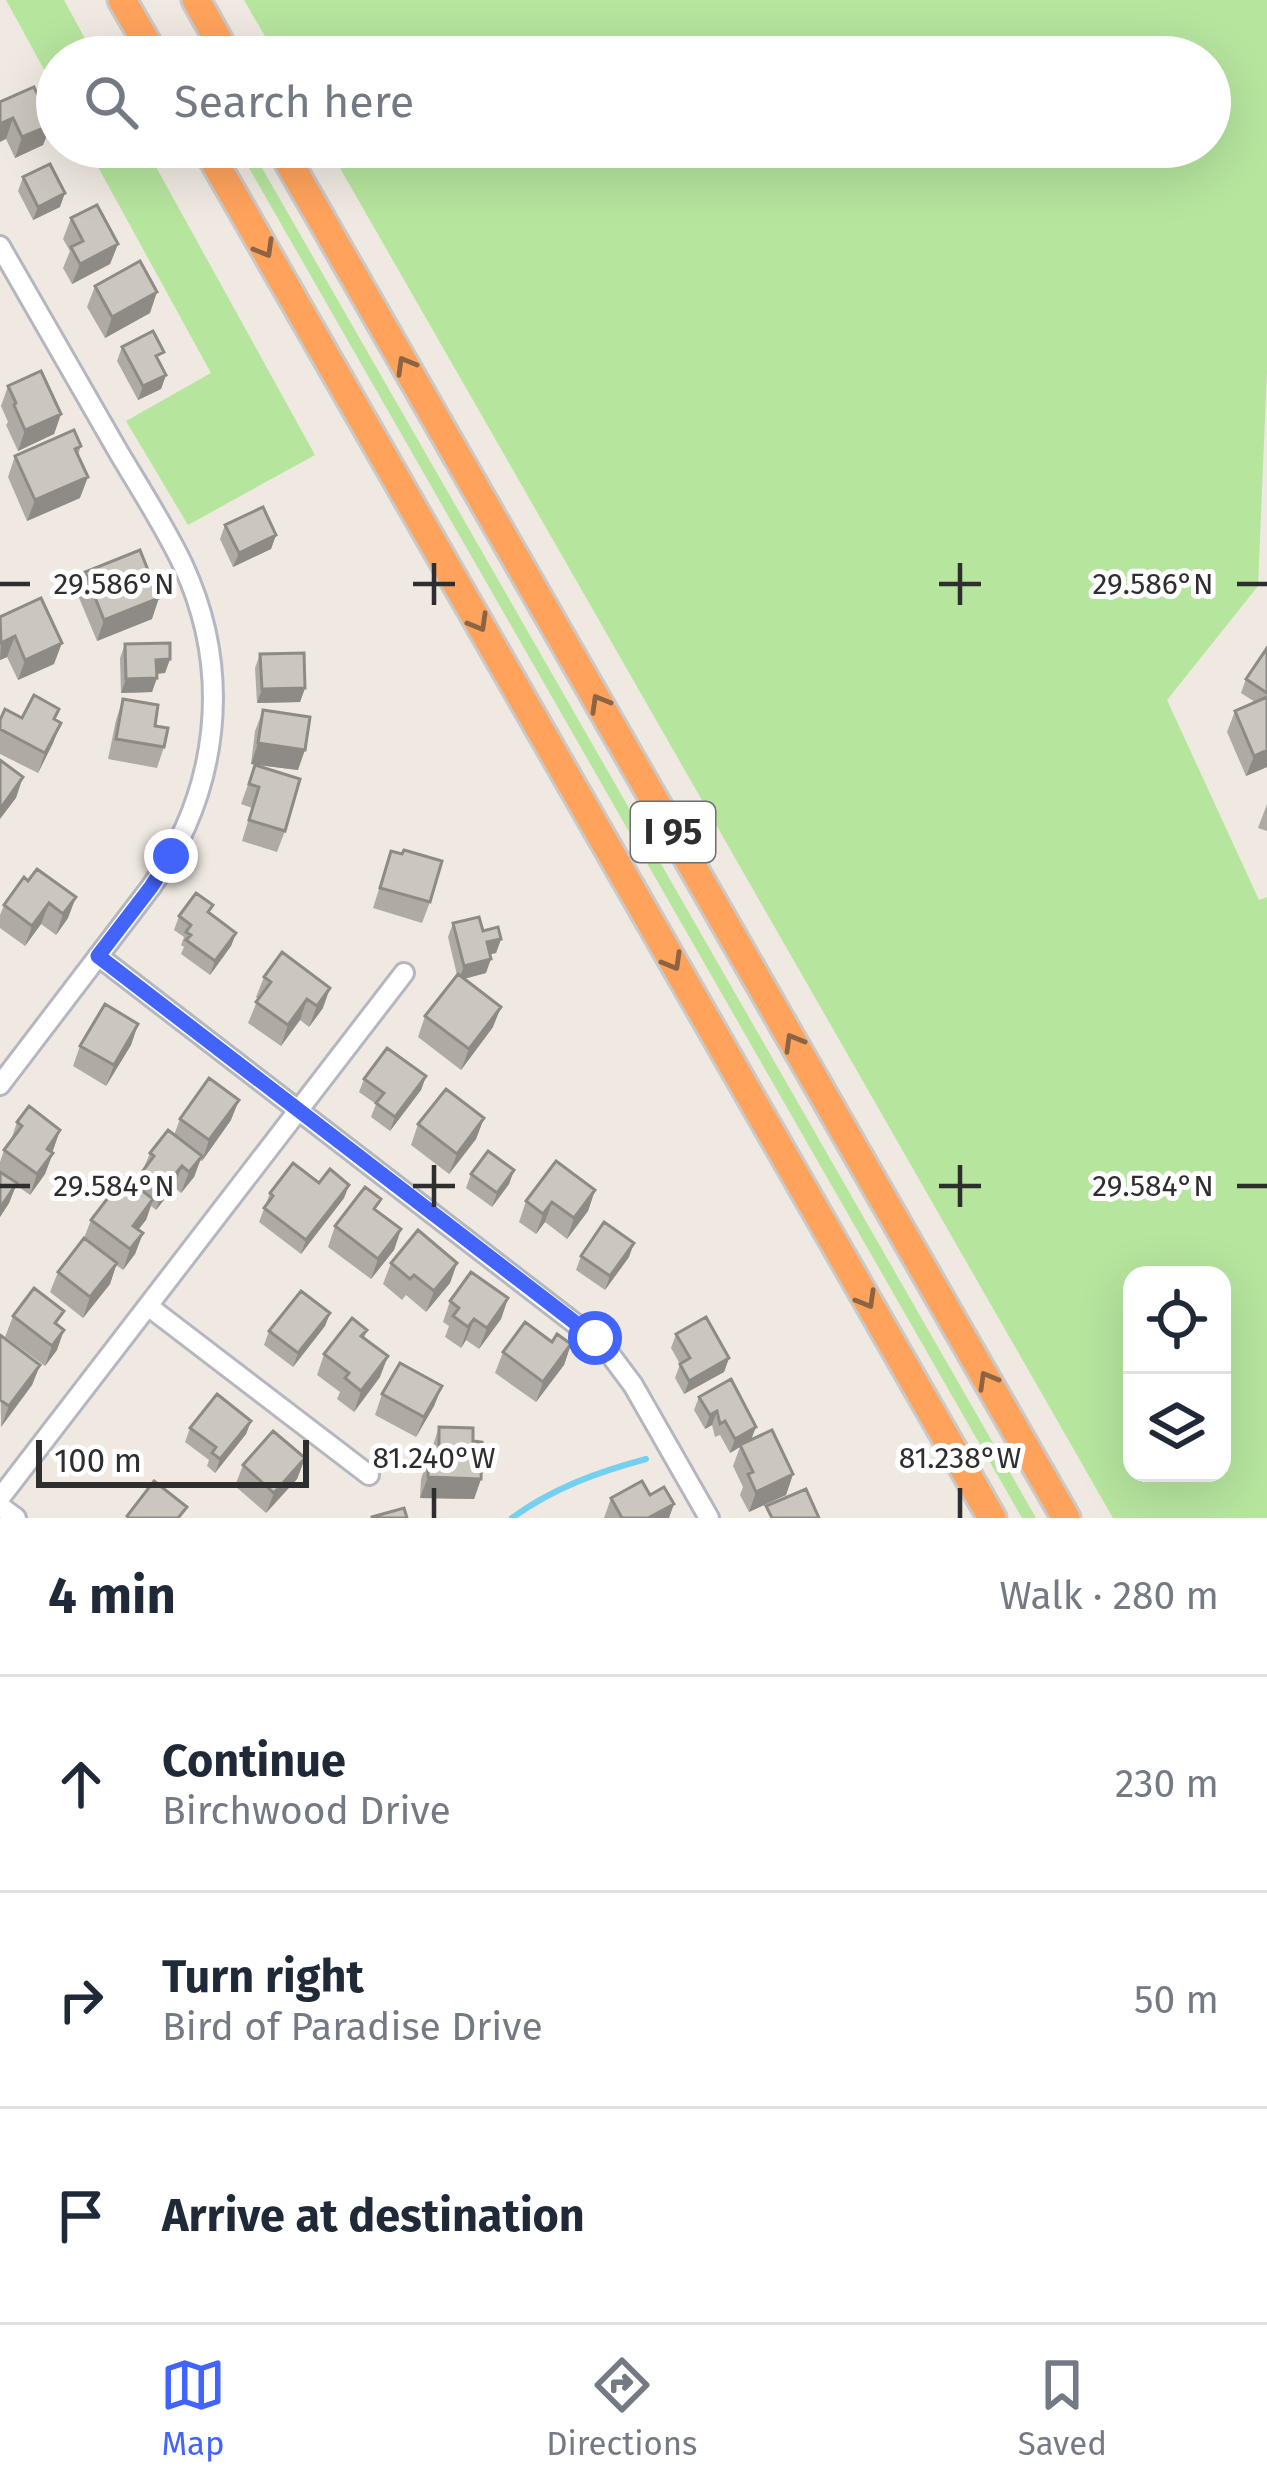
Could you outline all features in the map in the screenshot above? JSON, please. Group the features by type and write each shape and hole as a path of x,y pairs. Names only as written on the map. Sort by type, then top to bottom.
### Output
{"highway":[{"path":"122,0 143,36"},
{"path":"196,0 216,36"},
{"name":"I 95","path":"218,168 992,1518"},
{"name":"I 95","path":"292,168 1066,1518"}],"street":[{"path":"0,246 7,275 176,551 200,608 214,688 212,734 198,799 162,872 0,1085"},
{"path":"98,956 603,1345 633,1385 709,1518"},
{"path":"16,1518 0,1502 404,973"},
{"path":"148,1306 368,1475"}],"green space":[{"path":"6,0 64,0 84,36 36,36 36,55"},
{"path":"244,0 1267,0 1267,370 1258,586 1167,700 1259,900 1267,897 1267,1518 1113,1518 340,168 1231,168 1231,36 265,36"},
{"path":"99,168 157,168 315,455 188,525 126,421 211,373"},
{"path":"249,168 262,168 1036,1518 1022,1518"}],"building":[{"path":"34,87 36,131 22,137 13,118 0,124 0,102"},
{"path":"52,168 65,193 38,207 23,177"},
{"path":"97,205 118,244 80,264 71,247 83,241 71,218"},
{"path":"140,261 157,292 112,317 95,286"},
{"path":"153,331 164,352 156,356 166,375 143,386 122,347"},
{"path":"41,371 61,414 25,430 8,386"},
{"path":"74,430 81,446 75,449 88,477 35,500 15,456"},
{"path":"263,507 276,535 239,553 225,525"},
{"path":"140,550 159,598 104,620 85,572"},
{"path":"41,598 62,643 25,660 15,636 1,643 0,617"},
{"path":"170,643 170,659 156,660 157,678 126,679 125,644"},
{"path":"1267,648 1267,693 1246,679"},
{"path":"304,653 305,688 262,689 260,654"},
{"path":"34,695 59,709 54,719 61,723 45,753 0,729 5,709 22,718"},
{"path":"1267,697 1267,750 1254,756 1235,711"},
{"path":"123,699 158,705 155,726 168,728 164,747 116,739"},
{"path":"263,710 310,717 305,750 258,743"},
{"path":"0,760 23,777 0,809"},
{"path":"255,765 300,779 285,831 249,820 259,787 249,784"},
{"path":"404,850 442,861 430,902 380,888 391,851 402,854"},
{"path":"37,869 76,897 63,914 49,903 32,926 4,905 24,877 28,881"},
{"path":"196,893 213,905 208,912 236,933 215,961 186,940 191,925 179,916"},
{"path":"479,917 483,931 498,927 501,939 487,942 491,959 464,966 453,923"},
{"path":"282,952 330,988 317,1006 307,999 288,1025 256,1002 271,982 264,977"},
{"path":"458,974 501,1007 469,1049 425,1016"},
{"path":"105,1004 138,1024 114,1065 80,1046"},
{"path":"387,1048 426,1076 395,1117 376,1103 384,1093 364,1079"},
{"path":"209,1078 239,1100 209,1140 180,1119"},
{"path":"446,1089 484,1118 457,1154 418,1124"},
{"path":"29,1106 60,1130 47,1149 53,1153 37,1174 4,1150 22,1126 17,1122"},
{"path":"168,1130 202,1156 189,1172 182,1166 163,1189 142,1172"},
{"path":"488,1151 514,1170 497,1193 471,1174"},
{"path":"556,1161 595,1190 574,1218 552,1202 543,1214 526,1201"},
{"path":"293,1163 319,1183 330,1169 349,1185 306,1240 264,1208"},
{"path":"0,1172 17,1183 0,1208"},
{"path":"124,1177 153,1199 133,1226 143,1233 130,1249 91,1220"},
{"path":"365,1187 381,1199 374,1209 401,1229 378,1259 335,1226"},
{"path":"604,1222 634,1243 610,1276 581,1256"},
{"path":"418,1230 457,1263 434,1291 391,1263"},
{"path":"84,1238 117,1263 90,1297 58,1272"},
{"path":"471,1272 508,1298 487,1328 474,1319 468,1327 453,1316 459,1308 450,1301"},
{"path":"34,1288 64,1311 55,1323 64,1330 52,1346 13,1316"},
{"path":"301,1291 330,1313 298,1353 269,1331"},
{"path":"706,1317 729,1358 689,1381 680,1364 690,1358 676,1334"},
{"path":"352,1318 367,1330 361,1336 388,1356 361,1391 345,1378 349,1373 324,1354"},
{"path":"525,1322 552,1342 557,1334 571,1344 543,1382 503,1352"},
{"path":"0,1335 40,1365 9,1406 0,1400"},
{"path":"400,1363 442,1386 424,1417 382,1394"},
{"path":"731,1379 756,1427 735,1439 725,1421 720,1424 717,1411 710,1415 699,1397"},
{"path":"217,1394 251,1421 220,1459 212,1453 216,1447 190,1428"},
{"path":"439,1427 473,1428 473,1441 482,1442 481,1479 428,1477 428,1458 439,1459"},
{"path":"772,1430 793,1474 756,1492 748,1474 753,1472 740,1445"},
{"path":"273,1431 305,1458 274,1493 243,1465"},
{"path":"154,1481 187,1507 178,1518 129,1518 127,1516"},
{"path":"642,1481 650,1495 664,1487 674,1504 648,1518 622,1518 611,1498"},
{"path":"806,1489 819,1518 772,1518 766,1506"},
{"path":"404,1508 407,1518 372,1518 372,1517"}],"waterway":[{"path":"512,1518 576,1482 646,1459"}],"route":[{"path":"171,856 98,956 595,1338"}]}
